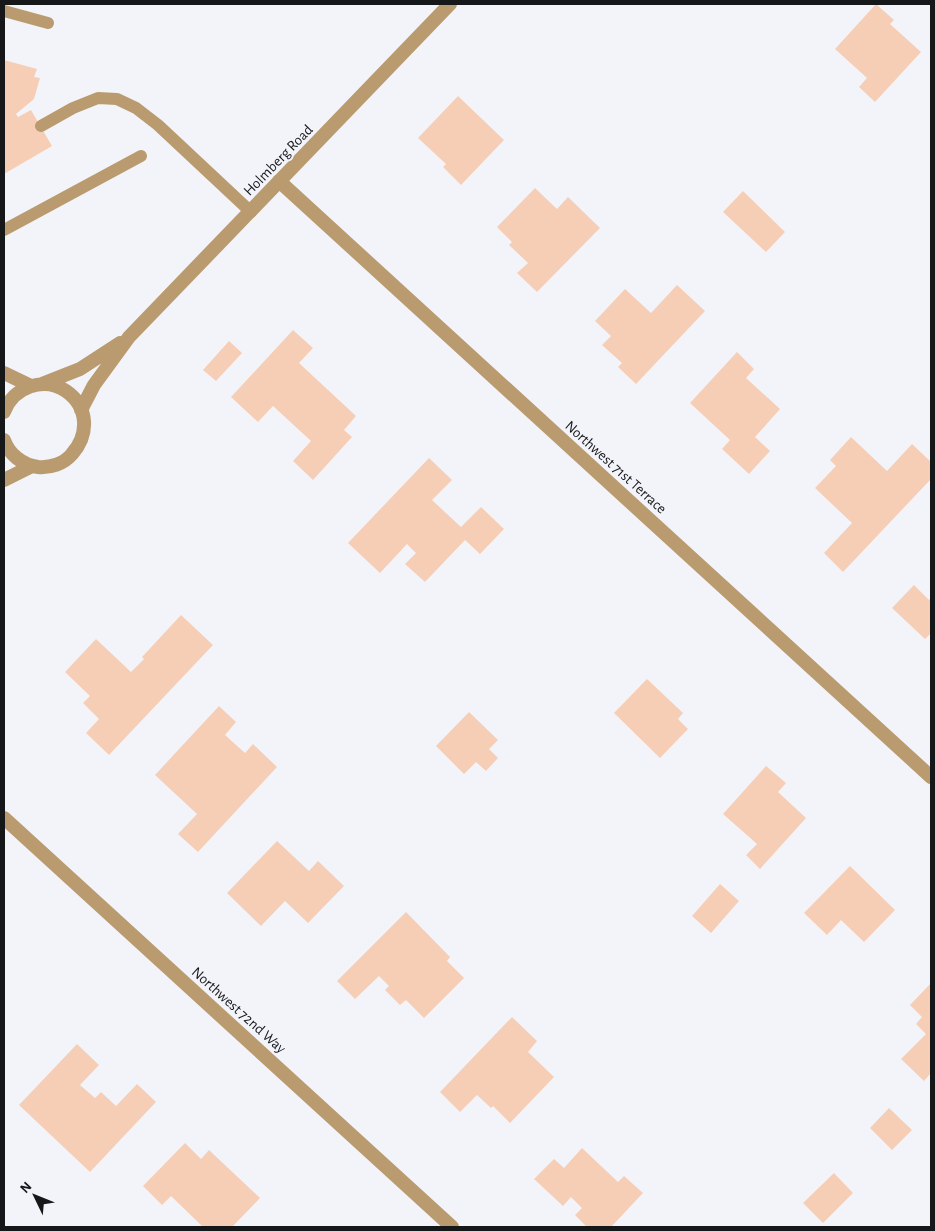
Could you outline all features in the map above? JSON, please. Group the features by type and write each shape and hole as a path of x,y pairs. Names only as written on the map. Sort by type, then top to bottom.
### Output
{"street":[{"name":"Holmberg Road","path":"81,410 94,385 129,337 450,4"},
{"name":"Northwest 71st Terrace","path":"280,181 931,777"},
{"name":"Holmberg Road","path":"4,412 11,399 20,391 80,369 129,337"},
{"path":"4,372 36,385 54,386 66,390 75,399 81,410 84,423 83,436 78,448 69,458 45,468 22,462 13,455 4,440"},
{"path":"4,480 32,466"},
{"name":"Northwest 72nd Way","path":"4,818 452,1227"}],"lane":[{"path":"4,11 48,23"},
{"path":"41,126 73,108 98,98 117,99 136,108 158,125 251,212"},
{"path":"4,230 141,156"}],"building":[{"path":"876,4 894,20 890,24 921,52 875,102 859,87 867,78 835,49"},
{"path":"4,60 37,69 34,77 40,78 34,99 16,114 18,117 31,110 52,146 4,174"},
{"path":"458,96 504,140 461,185 443,167 446,164 418,138"},
{"path":"535,188 557,209 568,197 600,228 537,292 517,273 528,263 509,245 512,242 497,227"},
{"path":"743,191 785,232 766,252 723,212"},
{"path":"677,285 705,311 636,384 618,367 622,363 602,345 611,336 595,321 625,289 651,313"},
{"path":"293,330 313,348 299,363 356,416 344,430 352,437 313,480 293,461 311,441 273,406 258,422 231,397"},
{"path":"229,341 242,353 216,381 203,370"},
{"path":"737,352 754,369 746,378 780,409 755,437 770,451 749,474 722,449 730,440 690,403"},
{"path":"851,437 887,471 912,444 931,462 931,479 843,572 824,553 852,523 815,488 836,466 830,460"},
{"path":"429,458 452,480 432,500 461,527 481,507 504,529 480,554 465,540 425,582 405,564 416,553 407,544 380,573 348,543"},
{"path":"914,585 929,600 931,597 931,633 925,639 892,608"},
{"path":"181,615 213,645 109,755 86,733 99,719 83,703 90,696 65,672 96,639 131,672 144,659 142,657"},
{"path":"647,679 683,713 678,719 688,729 660,758 614,713"},
{"path":"219,706 236,722 225,735 245,753 253,744 277,767 198,852 178,834 197,814 155,775"},
{"path":"469,712 498,740 489,749 498,758 486,771 476,762 464,774 436,746"},
{"path":"766,766 786,783 778,792 806,818 760,869 746,855 757,844 723,814"},
{"path":"277,841 309,871 318,861 344,886 308,923 285,901 261,926 227,893"},
{"path":"850,866 895,910 864,942 841,920 827,935 804,913"},
{"path":"720,884 739,901 711,933 692,916"},
{"path":"406,912 450,957 447,961 464,978 424,1018 406,1000 400,1005 385,990 389,986 379,976 355,999 337,981"},
{"path":"931,983 931,1073 924,1081 901,1059 926,1034 916,1024 922,1017 910,1005"},
{"path":"512,1017 537,1041 528,1052 554,1077 510,1123 493,1106 491,1108 477,1095 460,1112 440,1092"},
{"path":"77,1044 99,1065 80,1085 95,1098 101,1092 116,1106 137,1084 156,1102 90,1172 19,1105"},
{"path":"889,1108 912,1130 892,1150 870,1128"},
{"path":"185,1143 201,1159 209,1150 260,1198 232,1227 203,1227 171,1196 162,1205 143,1186"},
{"path":"582,1148 618,1182 624,1176 643,1193 611,1227 587,1227 575,1215 582,1208 571,1197 563,1206 534,1179 554,1159 564,1168"},
{"path":"834,1173 853,1193 823,1223 803,1203"}]}
